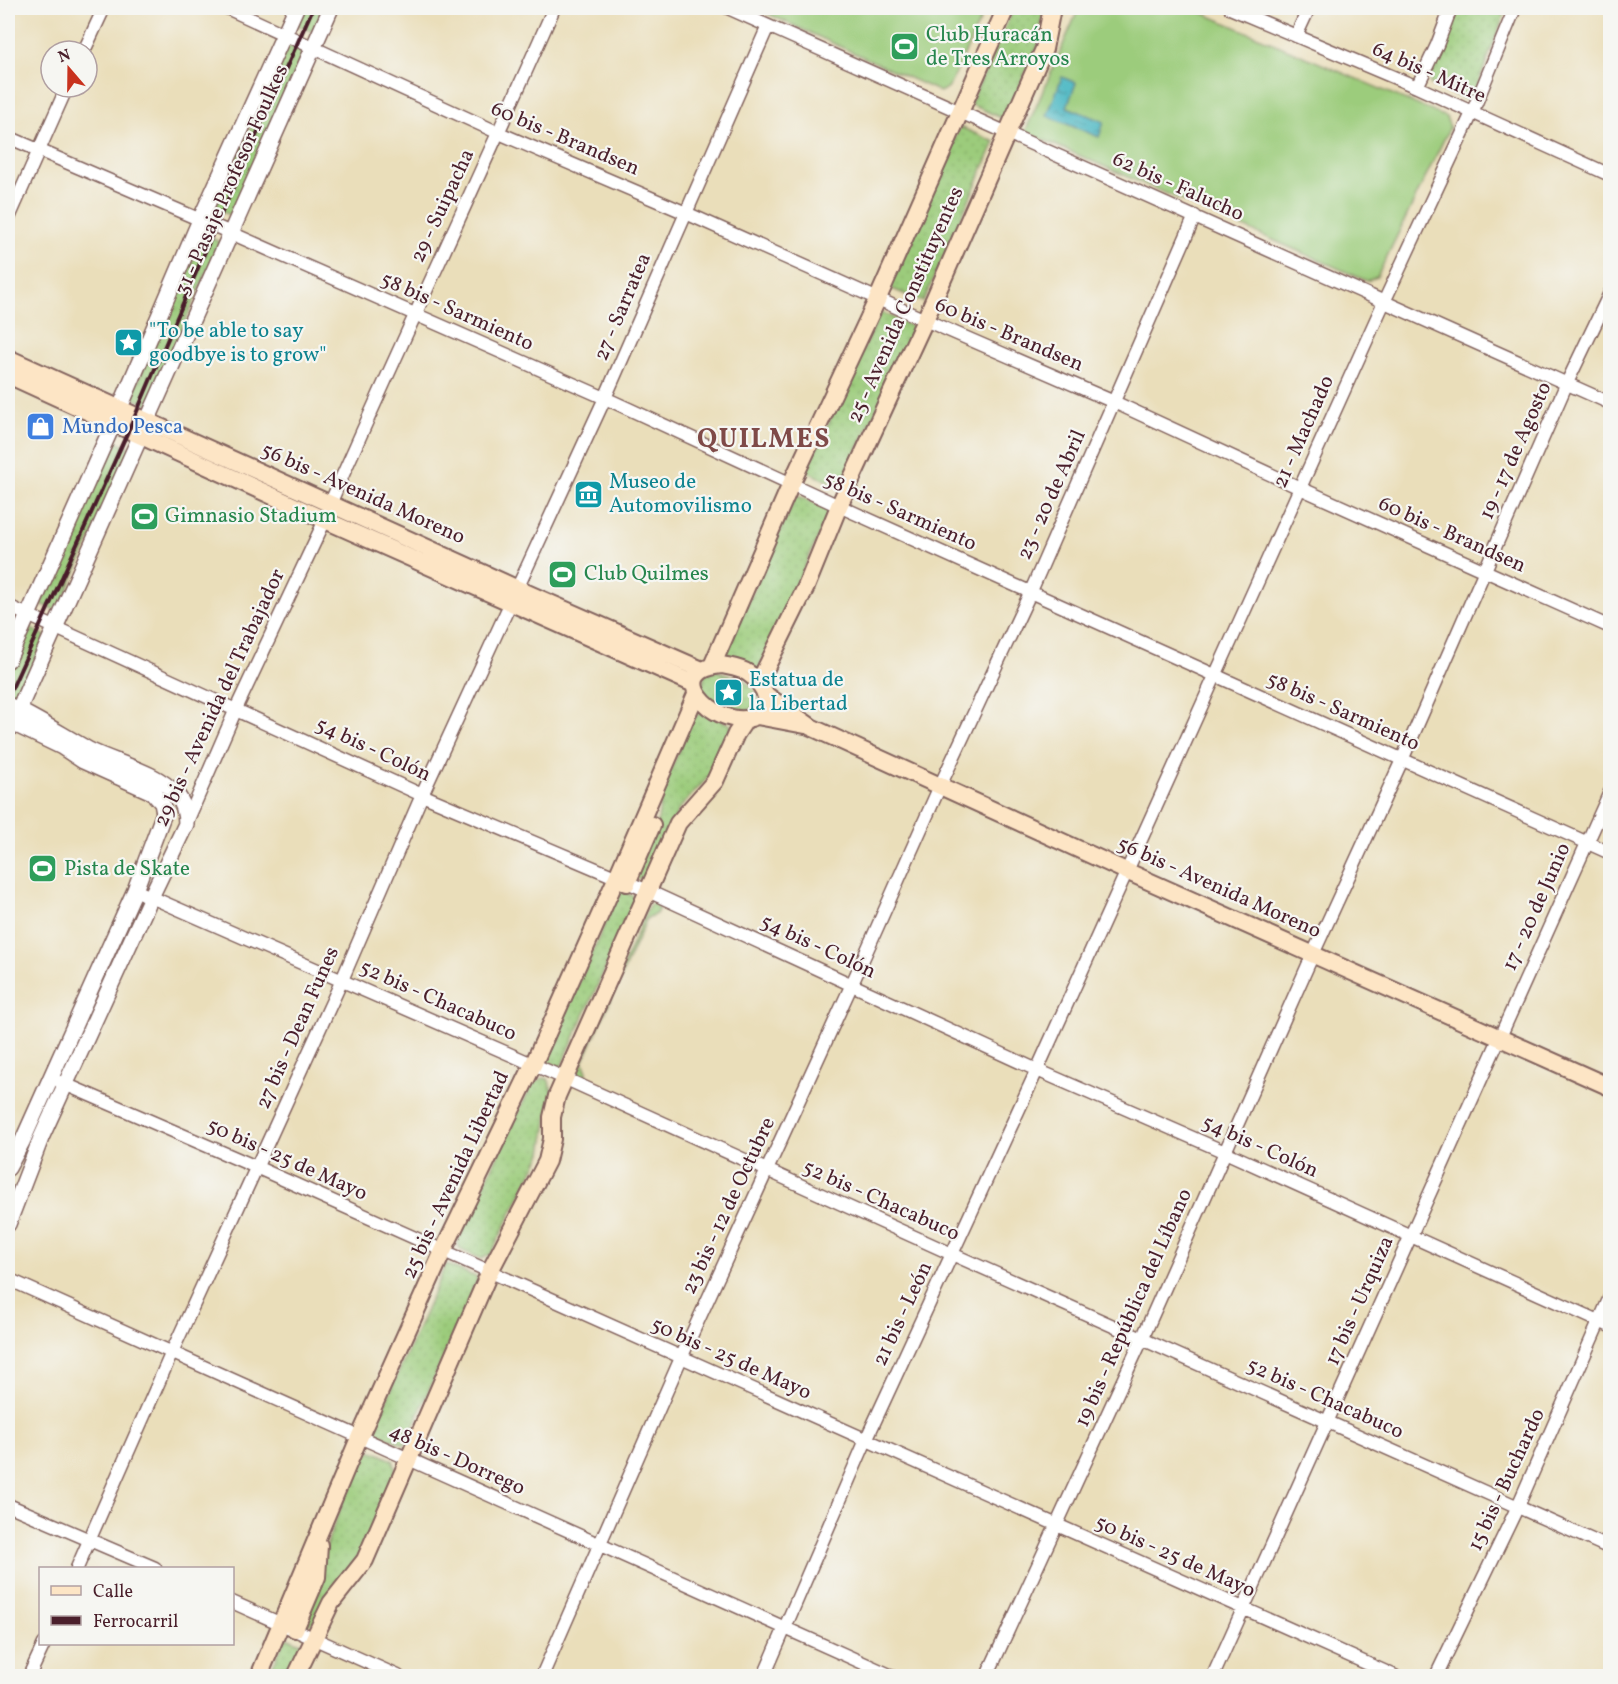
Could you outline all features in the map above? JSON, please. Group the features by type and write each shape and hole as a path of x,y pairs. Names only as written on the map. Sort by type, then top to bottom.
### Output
{"main road":[{"name":"25 - Avenida Constituyentes","path":"701,678 878,298 1006,8"},
{"name":"25 - Avenida Constituyentes","path":"763,689 839,506 925,320 1044,49 1052,8"},
{"path":"1044,49 1062,8"},
{"name":"56 bis - Avenida Moreno","path":"8,358 116,416"},
{"name":"56 bis - Avenida Moreno","path":"8,375 116,416 701,678"},
{"path":"722,665 748,672 763,689 767,700 764,709 741,720 716,712 706,706 701,678 722,665"},
{"name":"25 bis - Avenida Libertad","path":"259,1677 289,1626 319,1538 359,1438 443,1251 622,881 650,800 701,678"},
{"name":"56 bis - Avenida Moreno","path":"763,689 811,727 1126,871 1611,1087"},
{"path":"296,1677 331,1603 365,1560 490,1272 547,1161 552,1139 552,1117 556,1096 678,824 715,781 736,734 751,717"},
{"name":"56 bis - Avenida Moreno","path":"751,717 811,727"}],"street":[{"path":"90,39 104,8"},
{"name":"60 bis - Brandsen","path":"227,8 285,32 499,133 1114,402 1611,627"},
{"name":"31 - Pasaje Profesor Foulkes","path":"8,660 200,220 296,8"},
{"name":"31 - Pasaje Profesor Foulkes","path":"13,716 22,702 56,628 331,8"},
{"name":"29 - Suipacha","path":"327,512 554,8"},
{"name":"62 bis - Falucho","path":"728,8 1611,404"},
{"name":"64 bis - Mitre","path":"1230,8 1417,87 1611,175"},
{"path":"1296,36 1309,8"},
{"path":"1417,87 1451,8"},
{"name":"21 - Machado","path":"1126,871 1472,113 1515,8"},
{"name":"27 - Sarratea","path":"515,596 605,398 768,26"},
{"path":"8,220 61,99"},
{"name":"58 bis - Sarmiento","path":"8,137 605,398 839,506 1611,853"},
{"name":"23 - 20 de Abril","path":"940,786 1031,591 1195,216"},
{"name":"19 - 17 de Agosto","path":"1313,954 1402,760 1566,385 1611,293"},
{"name":"29 bis - Avenida del Trabajador","path":"8,1224 14,1193 42,1138 327,512"},
{"name":"27 bis - Dean Funes","path":"78,1567 172,1352 515,596"},
{"name":"54 bis - Colón","path":"8,606 423,795 648,891 1037,1070 1605,1323"},
{"path":"13,716 163,782 182,801 186,814 184,828 160,822"},
{"name":"29 bis - Avenida del Trabajador","path":"8,1168 22,1142 135,890 164,813 162,803 152,792 82,761 13,716"},
{"name":"23 bis - 12 de Octubre","path":"542,1677 681,1358 940,786"},
{"name":"17 - 20 de Junio","path":"1500,1039 1611,792"},
{"name":"21 bis - León","path":"764,1677 866,1440 1126,871"},
{"name":"52 bis - Chacabuco","path":"135,890 564,1078 1611,1548"},
{"path":"113,937 129,944"},
{"name":"19 bis - República del Líbano","path":"987,1677 1142,1339 1313,954"},
{"name":"17 bis - Urquiza","path":"1213,1677 1500,1039"},
{"name":"50 bis - 25 de Mayo","path":"50,1079 256,1167 1395,1677"},
{"name":"48 bis - Dorrego","path":"8,1279 892,1677"},
{"name":"15 bis - Buchardo","path":"1436,1677 1605,1323 1611,1298"},
{"path":"8,1505 151,1567"},
{"path":"234,1603 314,1637 398,1677"},
{"path":"30,1677 44,1645"}],"green space":[{"path":"304,8 324,8 313,32 296,24"},
{"name":"Club Huracán de Tres Arroyos","path":"755,8 986,8 949,87 940,92"},
{"path":"1014,8 1044,8 1038,46 1004,119 970,104"},
{"path":"1079,8 1191,8 1446,117 1450,127 1377,277 1367,281 1025,132"},
{"path":"1457,8 1507,8 1471,102 1430,84 1433,69"},
{"path":"287,45 304,53 232,216 215,208"},
{"path":"960,127 995,142 923,302 888,287"},
{"path":"204,235 220,242 148,405 131,397"},
{"path":"881,312 915,328 840,487 806,471"},
{"path":"115,441 132,448 58,611 41,604"},
{"path":"796,495 830,510 758,671 724,656"},
{"path":"29,628 46,636 17,696 8,696 8,674"},
{"path":"714,670 748,683 753,688 759,702 755,707 738,711 713,702 701,689 705,674"},
{"path":"702,712 732,727 710,775 679,809 647,875 639,879 635,877 658,820 662,791 692,719"},
{"path":"620,890 637,898 561,1067 544,1060"},
{"path":"654,903 659,908 656,914 647,918 583,1062 587,1072 585,1076 578,1076 577,1072 649,905"},
{"path":"543,1078 548,1079 552,1090 542,1153 491,1254 481,1259 461,1250 458,1239 532,1084"},
{"path":"446,1264 478,1278 405,1445 373,1431"},
{"path":"373,1451 393,1460 396,1471 362,1554 335,1584 314,1621 306,1626 302,1623 329,1538 358,1462 364,1454"},
{"path":"286,1637 303,1644 288,1676 268,1676"}],"water":[{"path":"1062,77 1076,83 1067,107 1104,122 1099,137 1047,116"}],"railway":[{"path":"8,697 135,416 215,228 313,8"}],"place":[{"name":"Club Huracán de Tres Arroyos","path":"905,47"},
{"name":"\"To be able to say goodbye is to grow\"","path":"128,343"},
{"name":"Mundo Pesca","path":"41,427"},
{"name":"Museo de Automovilismo","path":"588,494"},
{"name":"Gimnasio Stadium","path":"144,516"},
{"name":"Club Quilmes","path":"563,574"},
{"name":"Estatua de la Libertad","path":"728,692"},
{"name":"Pista de Skate","path":"43,869"}],"district":[{"name":"QUILMES","path":"764,440"}]}
